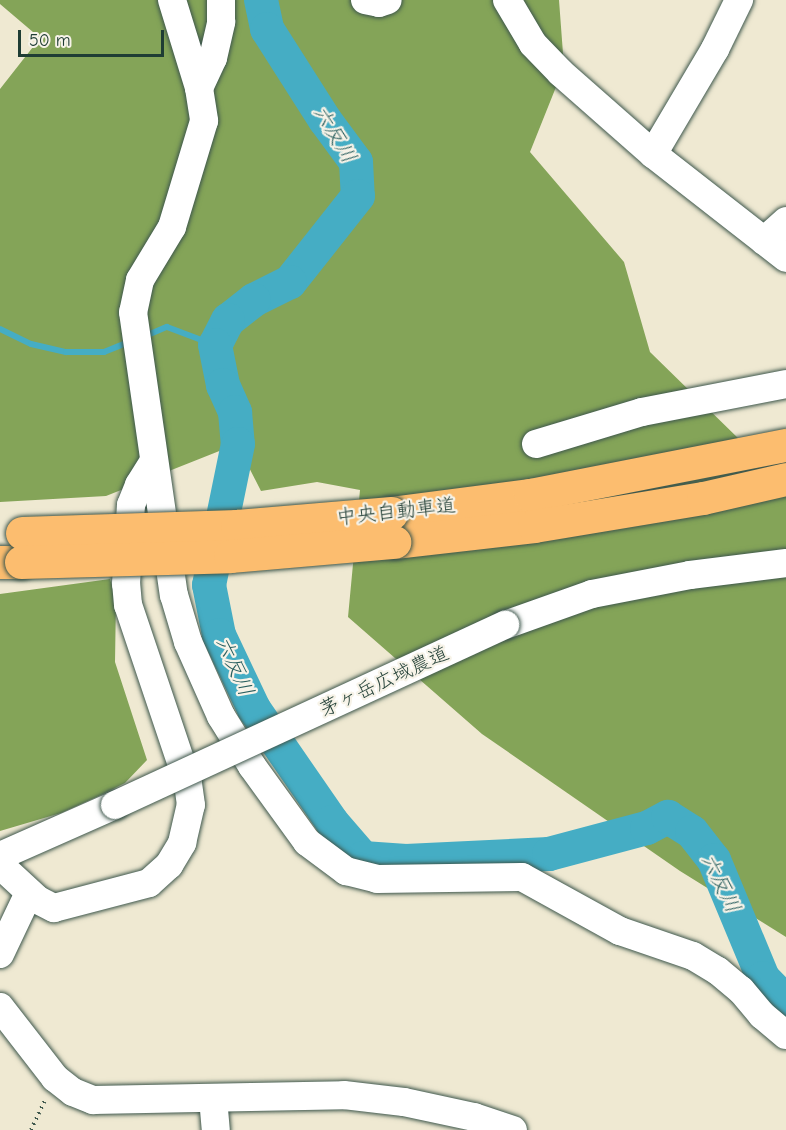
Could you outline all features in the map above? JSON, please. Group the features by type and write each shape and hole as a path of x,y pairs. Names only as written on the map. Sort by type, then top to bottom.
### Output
{"highway":[{"name":"中央自動車道","path":"393,528 530,495 786,444"},
{"name":"中央自動車道","path":"11,547 237,526 393,528 534,525 658,506 786,479"}],"street":[{"path":"172,0 199,88 204,121 172,227 140,280 133,312 174,595 188,642 221,716 252,766 307,842 346,871 377,879 522,877 620,931 693,956 718,971 741,990 762,1015 786,1035"},
{"path":"199,88 213,58 221,22 221,0"},
{"path":"365,0 380,3 388,0"},
{"path":"507,0 533,44 561,73 653,154 775,249 786,221"},
{"path":"653,154 715,49 739,0"},
{"path":"536,444 642,412 786,384"},
{"path":"0,865 29,893 54,908 149,883 169,865 182,843 189,822 191,805 188,783 128,605 126,584 131,506 139,485 154,461"},
{"name":"茅ヶ岳広域農道","path":"0,856 505,625 592,594 690,575 786,563"},
{"path":"0,954 29,893"},
{"path":"0,1007 55,1078 73,1092 93,1100 344,1095 404,1102 474,1117 513,1130"},
{"path":"213,1098 216,1130"}],"path":[{"path":"32,1130 55,1078"}],"green space":[{"path":"0,0 559,0 564,67 530,152 624,262 650,352 786,485 786,937 680,871 482,734 348,617 360,490 317,482 261,491 237,444 106,496 0,502 0,89 40,38 0,4"},
{"path":"110,579 116,599 115,662 147,760 125,783 101,795 61,813 0,831 0,594"}],"waterway":[{"name":"六反川","path":"261,0 267,29 325,120 356,162 358,196 290,282 254,300 228,320 215,345 223,385 235,412 238,444 209,585 219,635 254,709 332,822 363,858 406,861 549,854 647,828 668,817 692,832 714,860 763,978 786,1002"},
{"path":"143,337 167,327 215,345"},
{"path":"0,329 31,344 66,352 104,352 131,341"}]}
